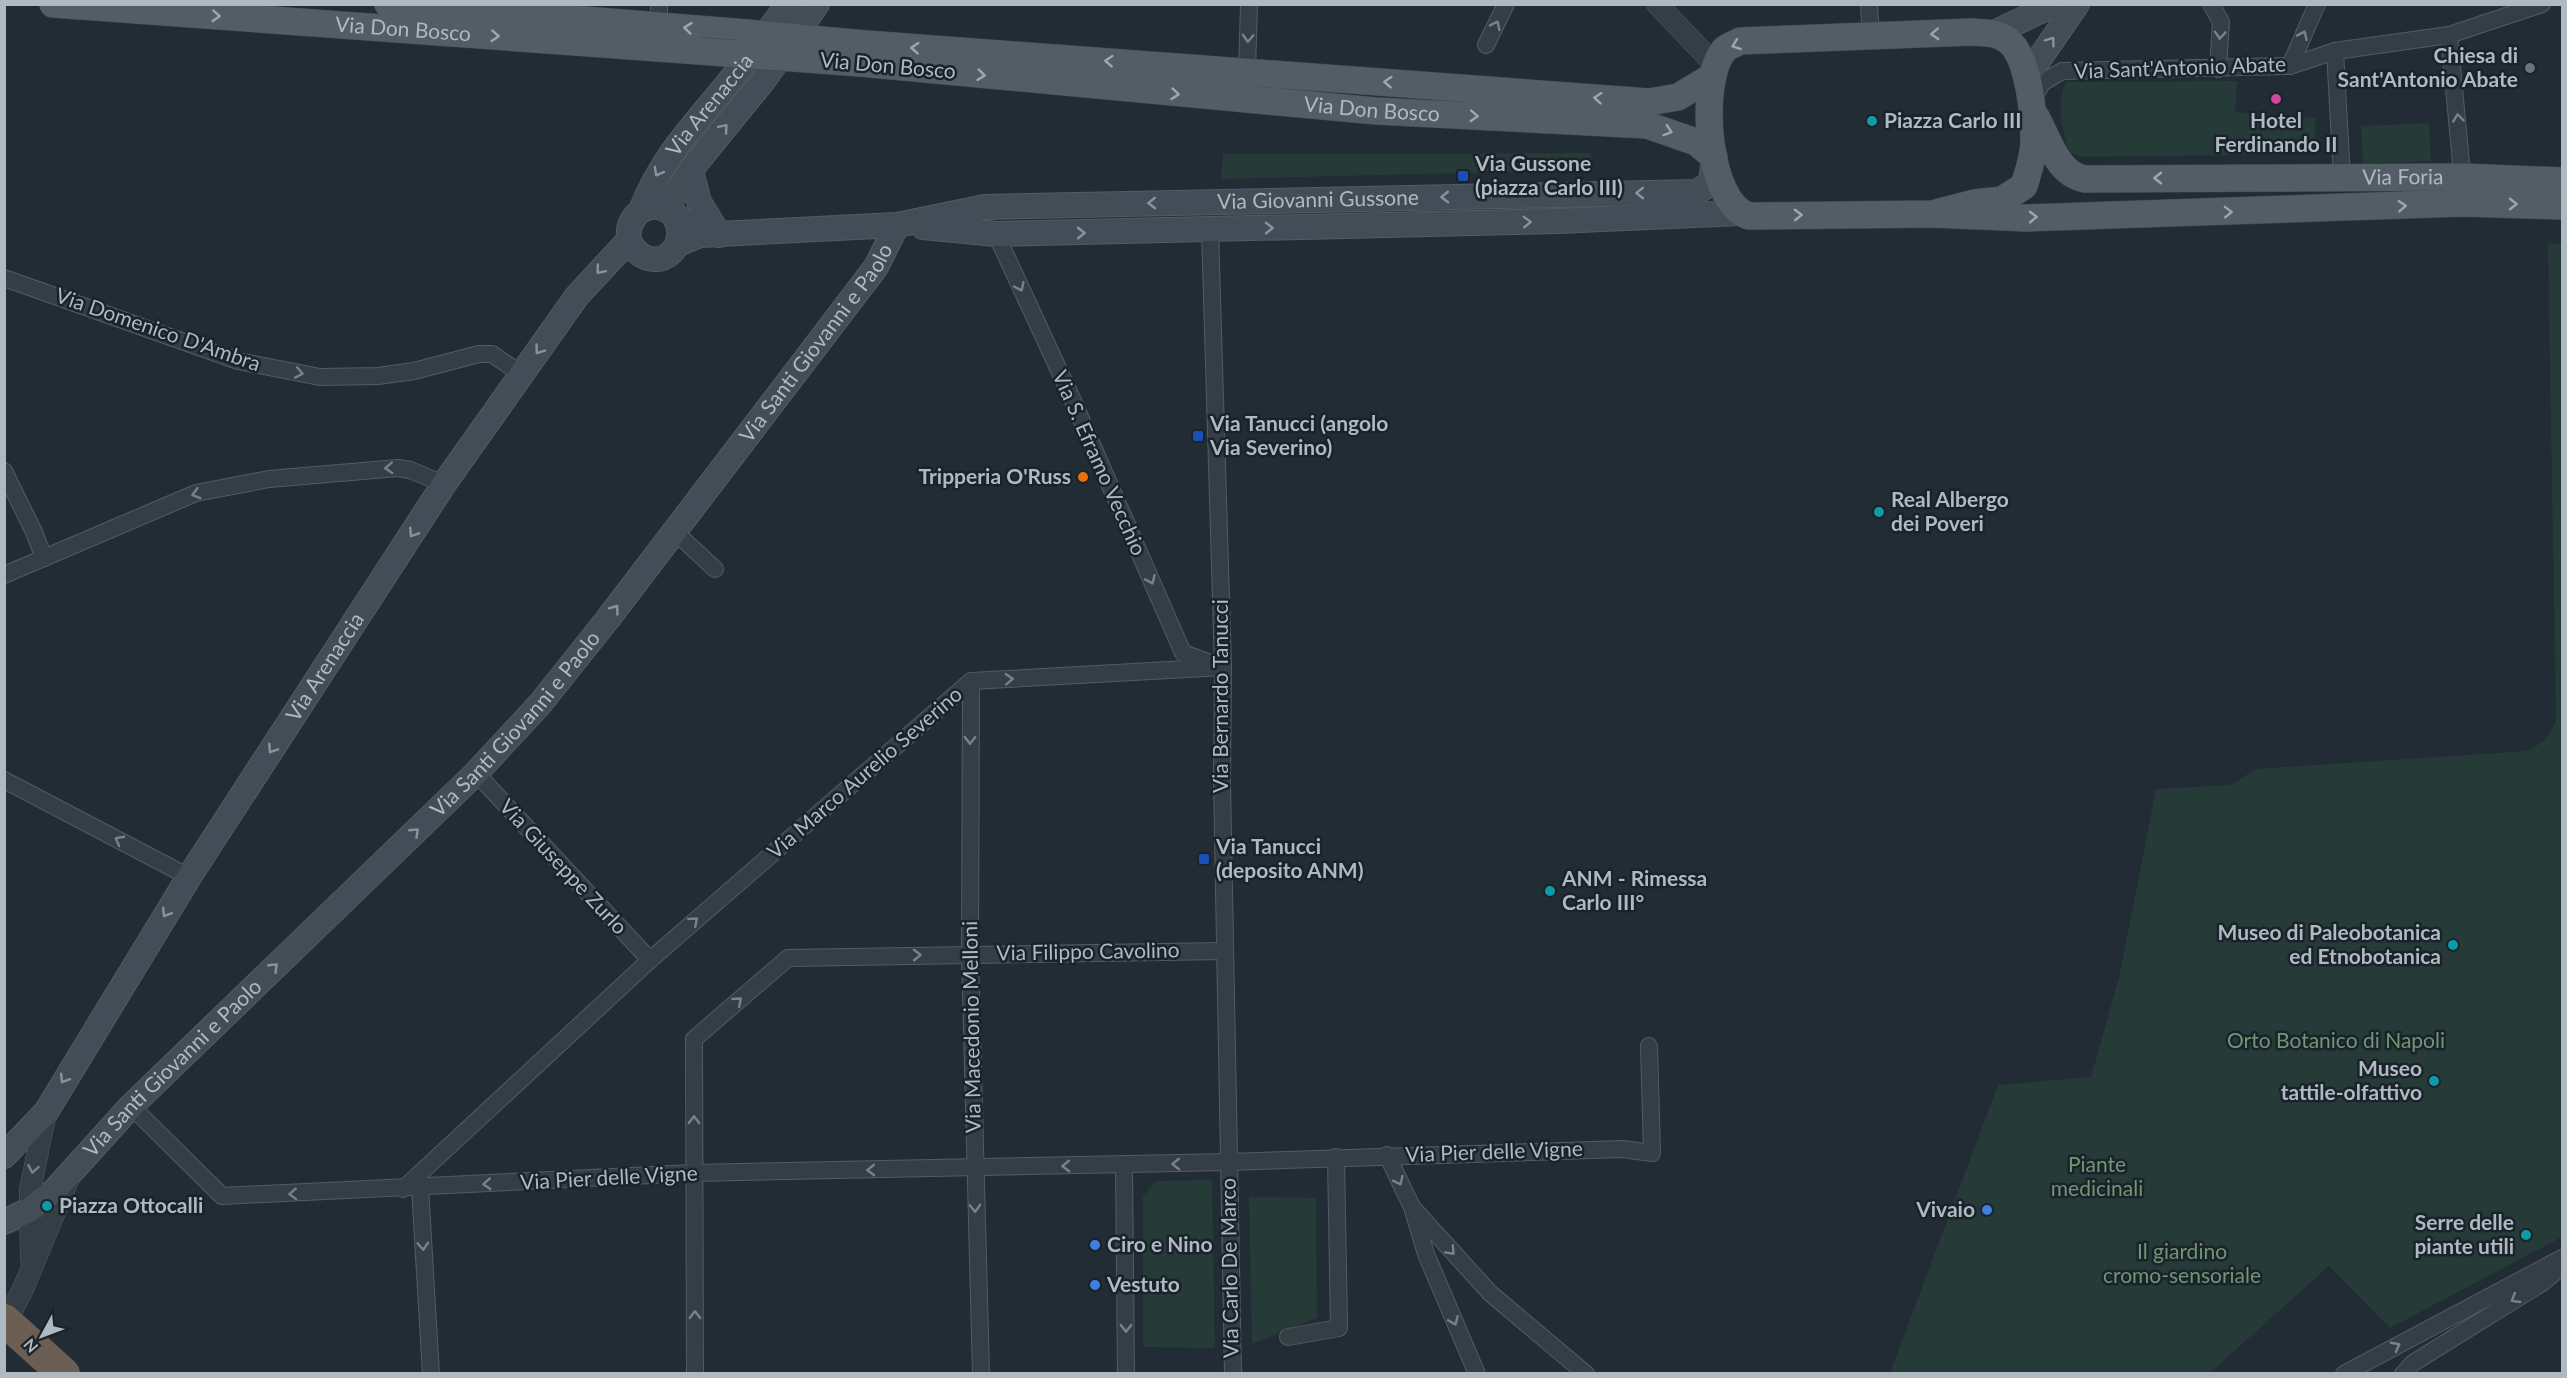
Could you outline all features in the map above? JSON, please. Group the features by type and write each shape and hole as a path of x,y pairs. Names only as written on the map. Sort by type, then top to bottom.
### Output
{"highway":[{"path":"4,1320 64,1374"}],"main road":[{"name":"Via Don Bosco","path":"53,4 659,26 699,51 857,53 1247,71 1649,102 1678,98 1714,71"},
{"name":"Via Don Bosco","path":"388,4 747,33 857,53 1364,111 1647,125 1696,142 1714,158"},
{"name":"Via Arenaccia","path":"660,212 654,179 667,156 733,77 788,4"},
{"name":"Via Arenaccia","path":"660,212 763,81 818,4"},
{"path":"1994,33 2009,41 2019,54 2026,78 2034,143 2024,186 2002,200 1974,203 1932,214 1749,216 1740,213 1730,203 1714,158 1709,96 1714,71 1725,49 1740,42 1994,33 2055,4"},
{"path":"2026,78 2077,4"},
{"path":"2031,108 2057,156 2073,177 2342,178"},
{"name":"Via Giovanni Gussone","path":"897,225 985,207 1697,192 1711,183 1714,158"},
{"name":"Via Arenaccia","path":"691,171 710,235"},
{"name":"Via Foria","path":"2342,178 2463,177 2562,181"},
{"path":"1210,202 1210,230"},
{"name":"Via Foria","path":"1932,214 2027,218 2343,209 2463,203 2562,206"},
{"path":"660,212 680,229 678,244 667,256 653,259 638,253 629,240 632,220 660,212 710,235"},
{"name":"Via Giovanni Gussone","path":"678,244 710,235 897,225 996,234 1210,230 1740,213"},
{"name":"Via Santi Giovanni e Paolo","path":"4,1222 29,1210 71,1173 131,1106 476,773 540,704 876,267 897,225"},
{"name":"Via Arenaccia","path":"5,1154 46,1112 189,877 444,484 577,297 629,240"}],"street":[{"path":"1247,71 1249,4"},
{"path":"1486,45 1506,4"},
{"path":"1657,4 1714,71"},
{"path":"1869,4 1871,37"},
{"path":"2211,4 2221,22 2218,69"},
{"path":"2290,66 2317,4"},
{"name":"Via Sant'Antonio Abate","path":"2031,108 2035,93 2042,82 2062,71 2290,66 2335,51 2449,35 2542,4"},
{"path":"2449,35 2463,177"},
{"path":"2335,51 2342,178"},
{"name":"Via Foria","path":"2463,177 2463,203"},
{"name":"Via Bernardo Tanucci","path":"1210,230 1223,667 1228,1162"},
{"name":"Via S. Eframo Vecchio","path":"996,234 1070,394 1183,653 1223,667"},
{"name":"Via Domenico D'Ambra","path":"4,278 238,361 320,377 378,376 414,371 479,354 492,354 521,374"},
{"path":"4,575 196,493 269,479 398,468 410,470 444,484"},
{"path":"4,471 44,558"},
{"path":"674,531 715,569"},
{"name":"Via Marco Aurelio Severino","path":"411,1189 650,960 970,681 1223,667"},
{"name":"Via Macedonio Melloni","path":"970,681 970,954 981,1374"},
{"name":"Via Giuseppe Zurlo","path":"476,773 650,960"},
{"path":"4,780 189,877"},
{"name":"Via Filippo Cavolino","path":"693,1173 694,1039 788,958 1225,951"},
{"name":"Via Pier delle Vigne","path":"131,1106 222,1196 411,1189 693,1173 974,1169 1623,1149 1652,1153 1649,1046"},
{"path":"29,1275 31,1259 29,1210 33,1168 46,1112"},
{"path":"1387,1155 1412,1207 1426,1254 1477,1374"},
{"path":"1288,1337 1339,1328 1336,1157"},
{"name":"Via Carlo De Marco","path":"1228,1162 1233,1374"},
{"path":"1124,1165 1126,1374"},
{"path":"4,1326 29,1275 71,1173"},
{"path":"693,1173 695,1374"},
{"path":"411,1189 430,1374"},
{"path":"1412,1207 1490,1293 1586,1374"},
{"path":"2344,1374 2562,1258"},
{"path":"2403,1374 2413,1363 2542,1283 2562,1265"}],"green space":[{"path":"2237,81 2235,112 2315,118 2315,154 2084,157 2070,153 2061,117 2061,98 2066,82"},
{"path":"2429,123 2431,161 2363,164 2361,126"},
{"path":"1591,153 1593,170 1221,179 1223,154"},
{"name":"Orto Botanico di Napoli","path":"2548,243 2562,244 2562,1237 2390,1328 2329,1266 2210,1373 1890,1373 1998,1085 2091,1077 2119,978 2156,789 2232,785 2255,769 2528,751 2545,740 2556,722"},
{"path":"1212,1180 1215,1348 1143,1347 1143,1196 1157,1181"},
{"path":"1249,1197 1316,1198 1317,1318 1252,1344"}],"place":[{"name":"Chiesa di Sant'Antonio Abate","path":"2530,68"},
{"name":"Hotel Ferdinando II","path":"2276,99"},
{"name":"Piazza Carlo III","path":"1872,121"},
{"name":"Via Gussone (piazza Carlo III)","path":"1463,176"},
{"name":"Via Tanucci (angolo Via Severino)","path":"1198,436"},
{"name":"Tripperia O'Russ","path":"1083,477"},
{"name":"Real Albergo dei Poveri","path":"1879,512"},
{"name":"Via Tanucci (deposito ANM)","path":"1204,859"},
{"name":"ANM - Rimessa Carlo III°","path":"1550,891"},
{"name":"Museo di Paleobotanica ed Etnobotanica","path":"2453,945"},
{"name":"Museo tattile-olfattivo","path":"2434,1081"},
{"name":"Piazza Ottocalli","path":"47,1206"},
{"name":"Vivaio","path":"1987,1210"},
{"name":"Serre delle piante utili","path":"2526,1235"},
{"name":"Ciro e Nino","path":"1095,1245"},
{"name":"Vestuto","path":"1095,1285"}],"park label":[{"name":"Piante medicinali","path":"2097,1177"},
{"name":"Il giardino cromo-sensoriale","path":"2182,1264"}]}
